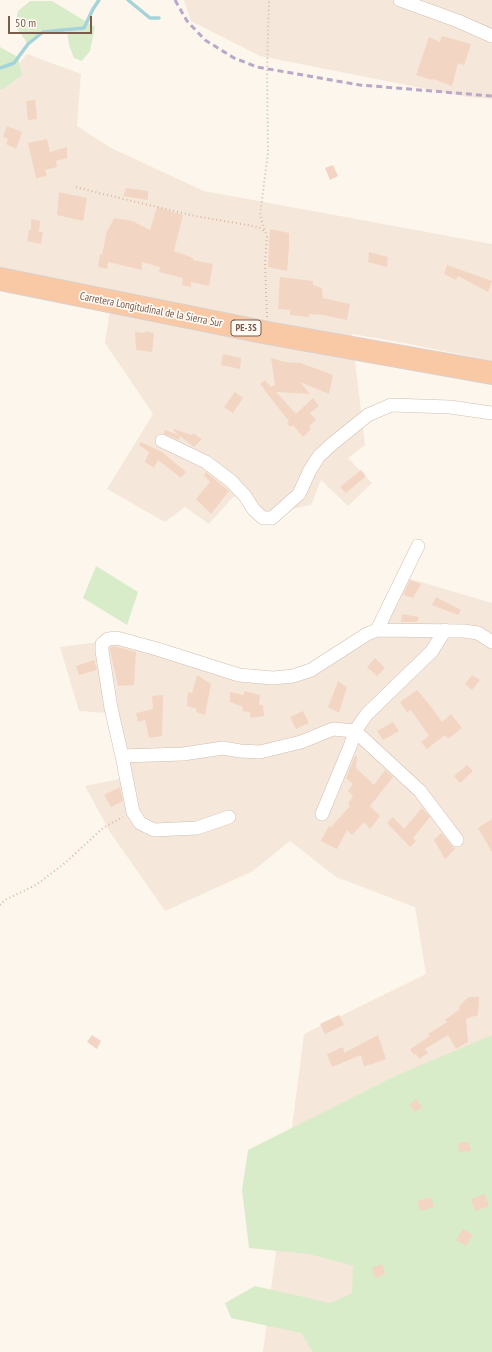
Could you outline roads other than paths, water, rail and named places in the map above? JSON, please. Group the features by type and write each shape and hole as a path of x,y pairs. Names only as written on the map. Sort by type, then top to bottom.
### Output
{"highway":[{"name":"Carretera Longitudinal de la Sierra Sur","path":"0,279 268,333 492,373"}],"street":[{"path":"400,0 458,21 492,36"},
{"path":"162,441 206,462 230,481 245,496 254,510 263,518 272,518 299,494 310,470 319,456 368,415 391,405 450,407 492,413"},
{"path":"377,630 418,546"},
{"path":"229,817 197,828 154,830 140,823 132,812 102,651 102,644 108,639 117,638 239,675 273,678 293,676 311,670 367,634 377,630 464,631 478,633 492,642"},
{"path":"322,814 355,731 367,714 432,651 445,630"},
{"path":"122,756 182,754 223,748 260,752 301,742 333,729 355,731 420,791 457,840"}],"waterway":[{"path":"0,68 14,63 28,44 43,32 84,28 99,0"},
{"path":"128,0 150,18 159,18"}],"railway":[{"path":"175,0 187,21 205,40 234,58 257,67 360,85 492,96"}]}
